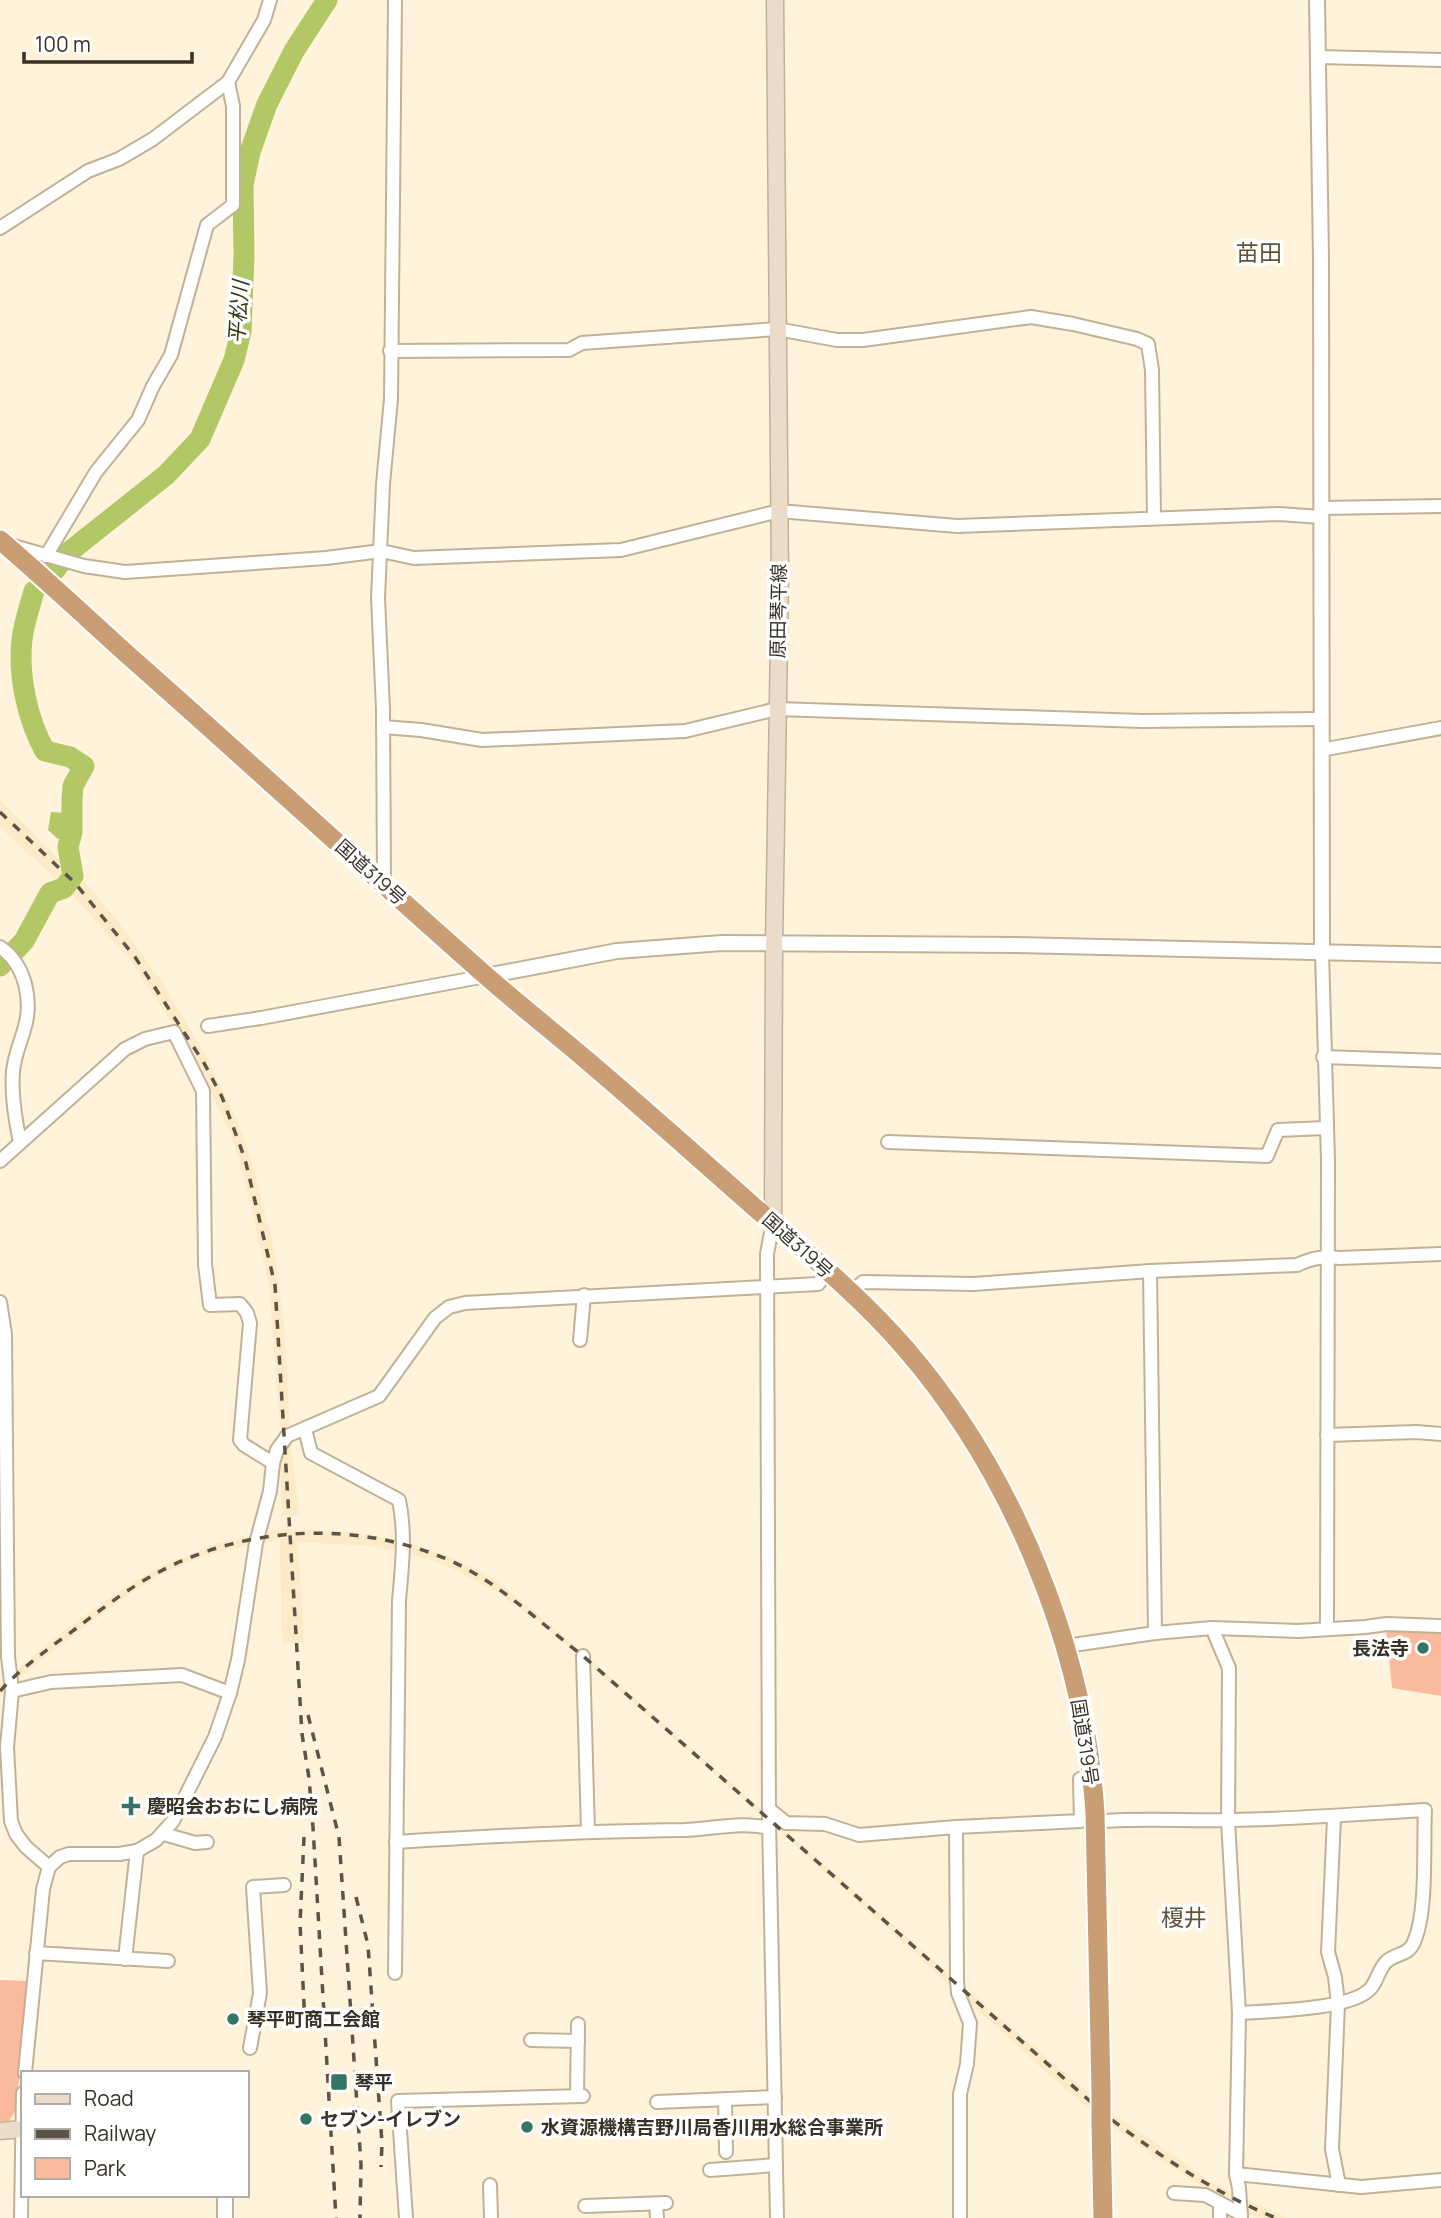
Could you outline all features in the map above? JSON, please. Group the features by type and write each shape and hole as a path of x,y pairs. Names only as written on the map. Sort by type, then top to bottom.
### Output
{"highway":[{"name":"国道319号","path":"2,542 486,976 828,1271 885,1326 914,1358 944,1399 983,1459 1014,1517 1047,1589 1066,1646 1085,1725 1093,1773 1103,2218"}],"main road":[{"name":"原田琴平線","path":"773,1222 779,511 775,0"},
{"path":"0,2131 21,2129"}],"street":[{"path":"0,228 88,171 118,159 153,139 228,82 264,20 270,0"},
{"path":"384,883 383,727 378,598 383,484 391,399 395,0"},
{"path":"1317,0 1322,953 1328,1256 1327,1629"},
{"path":"1319,57 1441,60"},
{"path":"46,556 96,472 138,420 171,355 207,225 233,205 233,106 228,82"},
{"path":"390,351 569,350 582,342 778,329 837,340 863,340 1031,317 1086,327 1148,344 1153,370 1154,518"},
{"path":"2,542 84,566 125,572 326,558 381,551 414,558 621,550 779,511 957,526 1441,506"},
{"path":"383,727 482,740 566,737 685,731 777,709 1143,721 1321,719"},
{"path":"1321,750 1441,728"},
{"path":"208,1026 617,951 722,943 1017,945 1441,955"},
{"path":"0,947 19,965 24,977 26,996 25,1028 6,1071 20,1142"},
{"path":"0,1161 125,1049 145,1039 174,1032 203,1091 205,1264 210,1305 240,1304 250,1323 240,1440 272,1463"},
{"path":"1324,1057 1441,1061"},
{"path":"888,1142 1267,1156 1278,1130 1326,1128"},
{"path":"773,1222 767,1254 769,1828 777,2218"},
{"path":"850,1293 863,1283 974,1284 1150,1271 1297,1265 1313,1258 1328,1256 1340,1258 1441,1254"},
{"path":"25,2071 43,1889 49,1867 60,1857 69,1854 119,1854 137,1851 164,1834 189,1793 215,1737 230,1693 257,1543 270,1491 272,1463 287,1436 379,1396 435,1318 449,1307 466,1303 584,1295 818,1284 828,1271"},
{"path":"1150,1271 1155,1633"},
{"path":"580,1340 584,1295"},
{"path":"0,1301 5,1334 4,1656 12,1691 7,1747 11,1821 16,1834 26,1847 49,1867"},
{"path":"305,1430 311,1453 399,1500 404,1545 399,1601 395,1973"},
{"path":"1327,1435 1416,1432 1441,1434"},
{"path":"1066,1646 1212,1628 1297,1631 1387,1624 1441,1626"},
{"path":"1212,1628 1229,1668 1228,1821 1239,2013 1236,2174 1241,2216"},
{"path":"583,1656 588,1831"},
{"path":"12,1691 51,1682 182,1675 230,1693"},
{"path":"769,1809 786,1823 825,1824 859,1835 923,1828 1081,1821 1080,1779 1093,1773"},
{"path":"1103,1821 1147,1818 1228,1821 1334,1818 1425,1810 1421,1912 1413,1946 1402,1955 1387,1961 1371,1988 1364,1994 1338,2004 1239,2013"},
{"path":"1334,1818 1328,1952 1335,1977 1338,2004 1332,2148 1339,2185"},
{"path":"396,1842 751,1824 769,1828"},
{"path":"956,1827 957,1982 958,1993 970,2023 967,2064 960,2094 960,2218"},
{"path":"164,1834 195,1843 207,1842"},
{"path":"125,1959 137,1851"},
{"path":"250,2048 260,1993 253,1887 284,1885"},
{"path":"36,1953 168,1961"},
{"path":"406,2218 398,2101 580,2096 578,2024"},
{"path":"531,2040 578,2041"},
{"path":"657,2102 775,2097"},
{"path":"725,2099 726,2152"},
{"path":"710,2170 776,2165"},
{"path":"1236,2174 1361,2187 1441,2180"},
{"path":"489,2185 491,2218"},
{"path":"1174,2193 1205,2195 1241,2216"},
{"path":"21,2197 21,2218"},
{"path":"225,2197 225,2218"},
{"path":"1220,2203 1220,2218"},
{"path":"585,2206 661,2204 657,2218"}],"shaded area":[{"path":"0,800 71,872 61,884 0,827"},
{"path":"51,812 65,813 63,839 58,839 48,830"},
{"path":"81,877 165,986 208,1060 239,1124 274,1248 284,1323 290,1425 280,1428 269,1285 240,1161 228,1128 198,1064 178,1031 129,959 69,891"},
{"path":"290,1441 300,1515 282,1516 280,1452"},
{"path":"281,1529 354,1532 399,1540 450,1557 479,1570 503,1586 1111,2112 1214,2184 1287,2218 1259,2218 1241,2210 1152,2155 1105,2121 1065,2089 775,1827 549,1630 497,1592 447,1566 374,1546 298,1542 304,1642 282,1644 280,1540 222,1551 160,1575 119,1601 11,1684 0,1697 0,1684 52,1640 156,1568 218,1543"}],"green space":[{"path":"1386,1629 1441,1630 1441,1696 1392,1688"},
{"path":"0,1980 29,1981 16,2110 9,2121 0,2122"}],"waterway":[{"name":"平松川","path":"54,571 69,552 166,475 200,439 234,360 241,332 243,185 250,152 267,104 294,51 327,0"},
{"name":"平松川","path":"0,966 24,941 50,893 64,888 73,876 68,847 72,832 73,786 84,766 70,757 45,751 33,725 23,682 21,653 24,627 34,591"}],"railway":[{"path":"0,812 75,883 135,957 204,1063 222,1097 245,1159 275,1285 302,1734 313,1827 336,2218"},
{"path":"0,1691 38,1657 136,1585 191,1557 227,1545 264,1537 339,1534 377,1538 449,1560 468,1569 519,1604 583,1656 1108,2117 1189,2173 1276,2218"},
{"path":"308,1715 339,1837 361,2164 360,2218"},
{"path":"304,1837 300,1923 305,2025"},
{"path":"356,1897 368,1945 382,2143 381,2167"}],"place":[{"name":"長法寺","path":"1423,1648"},
{"name":"慶昭会おおにし病院","path":"131,1806"},
{"name":"琴平町商工会館","path":"233,2019"},
{"name":"琴平","path":"339,2082"},
{"name":"セブン-イレブン","path":"306,2119"},
{"name":"水資源機構吉野川局香川用水総合事業所","path":"527,2127"}],"district":[{"name":"苗田","path":"1259,253"},
{"name":"榎井","path":"1184,1918"}]}
